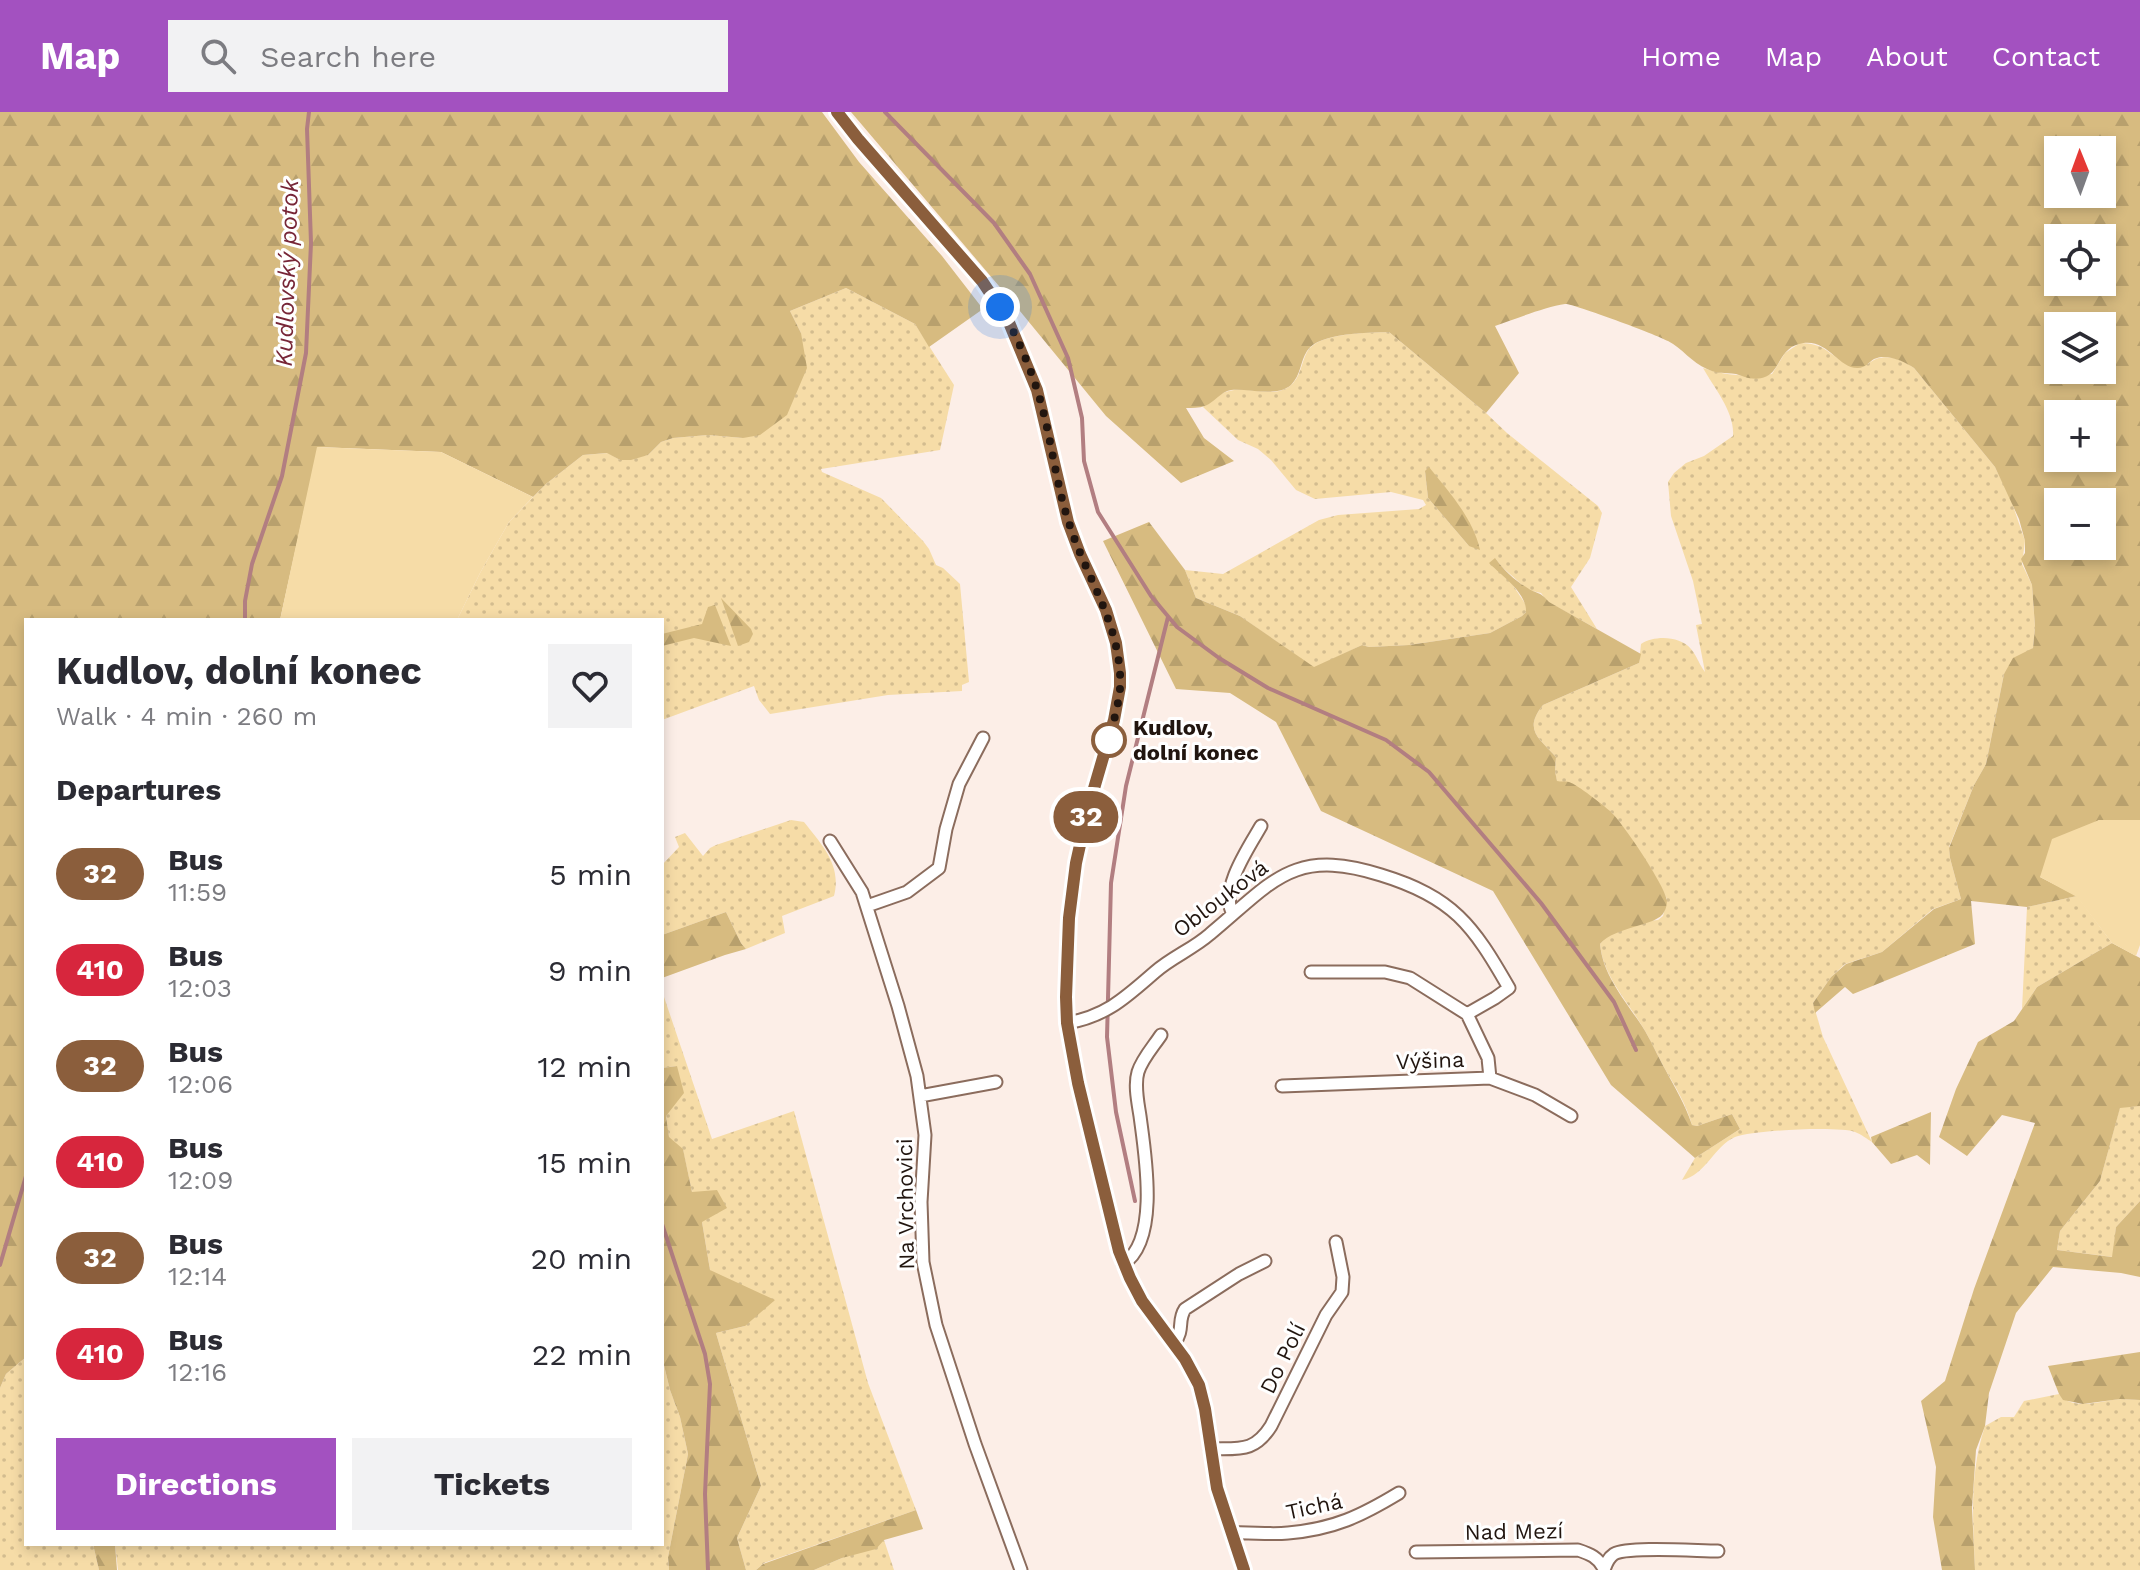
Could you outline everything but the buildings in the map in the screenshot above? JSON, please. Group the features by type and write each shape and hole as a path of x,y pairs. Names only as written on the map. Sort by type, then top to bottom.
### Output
{"street":[{"path":"837,112 982,281 1014,333 1037,390 1066,514 1080,554 1106,610 1116,643 1120,687 1076,863 1067,947 1067,1023 1078,1083 1123,1264 1142,1301 1195,1376 1202,1393 1217,1488 1244,1570"},
{"path":"867,906 907,892 939,868 959,784 983,738"},
{"path":"1233,914 1228,900 1232,884 1261,826"},
{"name":"Na Vrchovici","path":"830,841 862,892 917,1076 925,1135 921,1202 923,1262 936,1325 1021,1570"},
{"name":"Oblouková","path":"1067,1023 1099,1015 1118,1004 1163,965 1204,939 1280,877 1313,866 1331,864 1352,866 1420,889 1440,900 1467,924 1481,940 1509,988 1467,1014"},
{"path":"1311,972 1385,972 1410,978 1467,1014 1488,1058 1490,1078"},
{"path":"1123,1264 1138,1250 1146,1227 1147,1198 1137,1073 1161,1035"},
{"name":"Výšina","path":"1282,1086 1490,1078 1535,1095 1571,1116"},
{"path":"920,1096 996,1082"},
{"name":"Do Polí","path":"1210,1449 1252,1446 1263,1438 1271,1426 1326,1315 1342,1292 1343,1277 1336,1242"},
{"path":"1174,1344 1182,1330 1185,1309 1265,1261"},
{"name":"Tichá","path":"1232,1533 1286,1533 1331,1527 1365,1514 1399,1493"},
{"name":"Nad Mezí","path":"1416,1552 1578,1550 1592,1554 1604,1570"},
{"path":"1604,1570 1608,1560 1616,1553 1637,1550 1718,1551"}],"shaded area":[{"path":"846,288 915,324 954,385 940,450 821,469 881,498 923,541 936,565 960,584 969,682 962,685 962,691 888,695 770,714 759,700 754,686 664,719 664,618 458,618 509,522 546,484 583,455 608,453 620,460 648,455 661,442 673,438 708,435 743,438 801,333 790,311"},
{"path":"1389,332 1598,506 1602,513 1590,558 1571,587 1597,629 1548,602 1541,593 1528,590 1495,558 1526,605 1522,616 1490,633 1409,645 1362,645 1314,668 1240,616 1196,598 1185,570 1223,574 1319,520 1338,515 1419,509 1426,505 1423,500 1391,492 1315,499 1296,490 1271,460 1258,449 1238,440 1203,407 1229,391 1283,390 1296,378 1307,352 1322,341 1357,333","holes":["1425,471 1469,546 1428,498"]},
{"path":"1800,343 1819,346 1848,363 1868,364 1885,357 1909,364 1995,467 2010,497 2025,541 2022,564 2032,585 2033,648 2004,674 1986,764 1974,785 1949,847 1961,899 1933,909 1882,952 1845,964 1831,977 1813,1003 1823,1037 1872,1142 1855,1132 1832,1129 1777,1131 1735,1137 1697,1173 1682,1180 1695,1158 1740,1129 1732,1114 1692,1125 1646,1033 1609,975 1600,944 1615,932 1658,920 1663,916 1667,899 1650,867 1612,813 1557,782 1556,757 1539,739 1534,721 1543,705 1639,663 1641,644 1653,639 1681,641 1693,652 1705,672 1696,625 1702,624 1693,581 1671,516 1668,482 1686,463 1704,456 1733,436 1731,418 1703,368 1737,375 1772,374 1785,353"},
{"path":"317,447 441,452 533,497 509,522 458,618 280,618"},
{"path":"791,820 804,822 833,865 834,896 782,916 785,933 746,949 726,912 664,934 664,863 679,847 675,837 685,833 703,856 716,845"},
{"path":"2099,820 2140,820 2140,945 2136,956 2112,943 2077,897 2040,877 2052,839"},
{"path":"2077,896 2112,943 2037,987 2022,1009 2027,907"},
{"path":"664,997 712,1139 794,1111 868,1383 916,1510 764,1563 756,1570 746,1570 737,1538 761,1486 716,1333 745,1326 710,1270 702,1222 683,1150 669,1138 666,1116 677,1066 664,1068"},
{"path":"2140,1106 2140,1201 2116,1227 2113,1257 2057,1250 2060,1231 2100,1181 2120,1107"},
{"path":"24,1359 24,1546 93,1546 99,1570 0,1570 0,1388 6,1374"},
{"path":"664,1365 688,1454 668,1557 669,1570 118,1570 115,1546 664,1546"},
{"path":"2059,1394 2072,1403 2080,1404 2140,1400 2140,1570 1975,1570 1974,1479 1985,1426 2001,1417 2014,1417 2024,1401"},
{"path":"884,1540 894,1570 814,1570"}],"green space":[{"path":"0,112 822,112 859,162 942,256 983,309 929,347 915,324 846,288 790,311 801,333 807,368 787,415 760,435 743,438 708,435 673,438 661,442 648,455 631,460 620,460 607,453 583,455 533,497 441,452 318,447 280,618 24,618 24,1359 6,1374 0,1388"},
{"path":"851,112 2140,112 2140,820 2099,820 2040,877 2077,896 2027,907 1971,901 1975,944 1853,994 1845,987 1815,1013 1813,1003 1831,977 1846,964 1882,952 1934,909 1961,899 1949,848 1974,785 1986,764 2004,674 2013,658 2033,648 2032,585 2021,559 2025,553 2025,541 2019,519 1995,467 1914,368 1895,359 1884,357 1860,368 1851,367 1825,348 1809,343 1791,348 1773,372 1759,379 1718,373 1697,363 1661,338 1565,304 1495,326 1519,373 1486,413 1389,332 1322,340 1307,351 1299,373 1285,389 1270,392 1231,390 1205,406 1186,408 1204,438 1234,461 1181,483 1106,416"},
{"path":"1429,467 1466,516 1480,550 1469,546 1428,498 1425,471"},
{"path":"1149,522 1185,570 1196,598 1240,616 1314,667 1362,645 1409,645 1490,633 1522,616 1526,612 1522,598 1489,563 1495,558 1509,574 1549,602 1641,654 1639,663 1543,705 1534,727 1539,739 1556,757 1557,781 1573,784 1610,811 1642,854 1667,900 1660,917 1615,933 1600,944 1610,977 1642,1026 1692,1125 1732,1114 1740,1129 1695,1158 1611,1085 1493,891 1321,811 1276,722 1230,693 1176,689 1103,541"},
{"path":"721,598 751,629 753,634 749,642 738,646"},
{"path":"715,605 731,646 694,638 664,646 664,634 702,624 708,607"},
{"path":"726,912 746,949 664,977 664,934"},
{"path":"2112,943 2140,958 2140,1106 2120,1108 2100,1181 2060,1231 2057,1250 2112,1257 2116,1227 2140,1201 2140,1277 2053,1267 2016,1313 1989,1393 1985,1426 1976,1450 1972,1508 1975,1570 1942,1570 1933,1517 1936,1467 1921,1401 1945,1381 1974,1289 2035,1123 2002,1115 1967,1156 1939,1137 1956,1089 1978,1042 2014,1021 2037,987"},
{"path":"677,1066 684,1093 666,1116 669,1137 683,1149 692,1192 717,1190 727,1208 702,1222 710,1270 775,1300 745,1326 716,1333 761,1486 737,1538 746,1570 669,1570 668,1557 688,1454 664,1365 664,1068"},
{"path":"1931,1112 1930,1165 1917,1155 1891,1164 1872,1142 1871,1137"},
{"path":"2140,1352 2140,1400 2083,1404 2063,1400 2048,1366"},
{"path":"916,1510 923,1529 884,1540 876,1549 814,1570 756,1570 763,1564"},
{"path":"93,1546 115,1546 117,1570 99,1570"}],"waterway":[{"name":"Kudlovský potok","path":"245,618 252,564 282,476 306,353 311,243 309,112"},
{"path":"885,112 994,223 1030,274 1068,358 1082,418 1084,461 1098,512 1151,596 1177,627 1219,658 1268,688 1386,740 1429,772 1541,903 1614,1002 1636,1050"},
{"path":"1135,1201 1116,1112 1107,1037 1111,883 1126,786 1168,617"},
{"path":"0,1265 24,1183"},
{"name":"Kudlovský potok","path":"664,1230 705,1354 710,1384 705,1494 708,1570"}],"bus line":[{"name":"32","path":"837,112 982,281 1008,320 1037,390 1068,522 1106,610 1116,643 1120,673 1118,703 1083,826 1071,900 1066,973 1067,1023 1078,1083 1123,1264 1142,1301 1185,1359 1199,1385 1217,1488 1244,1570"}],"place":[{"name":"Kudlov, dolní konec","path":"1109,740"}],"route":[{"path":"1000,307 1037,390 1068,522 1106,610 1116,643 1120,687 1109,740"}]}
